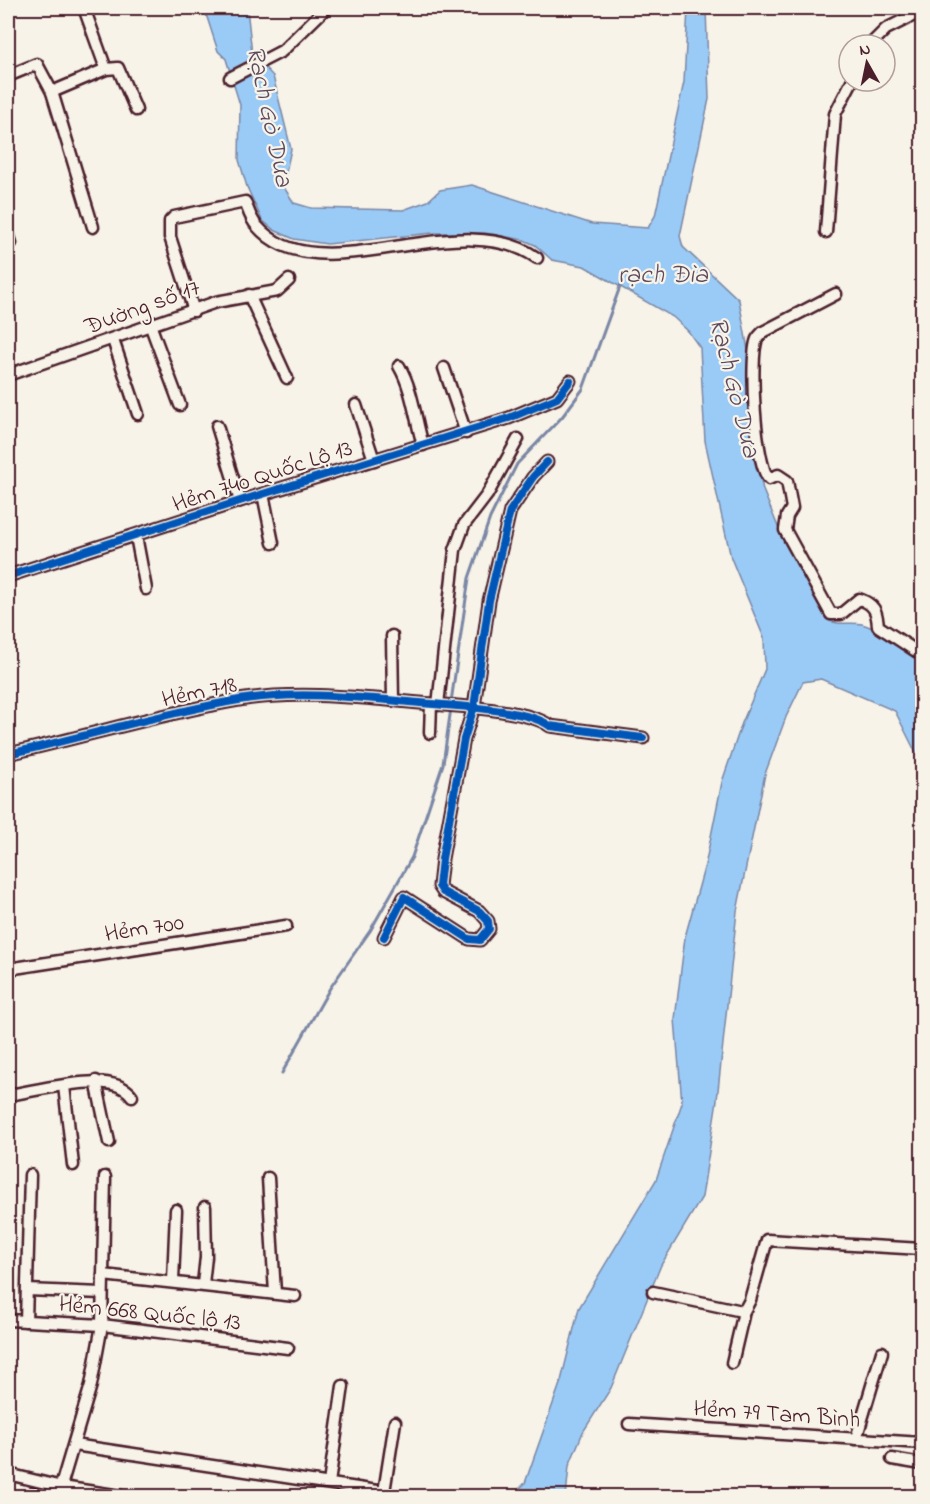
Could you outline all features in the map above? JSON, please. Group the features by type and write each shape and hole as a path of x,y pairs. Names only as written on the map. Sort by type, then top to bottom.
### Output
{"street":[{"path":"84,8 106,69"},
{"path":"230,78 265,62 282,51 326,8"},
{"path":"881,33 886,28 922,11"},
{"path":"8,76 37,64 52,92 93,227"},
{"path":"52,92 106,69 118,68 136,110"},
{"path":"826,232 836,114 846,93"},
{"path":"194,311 171,237 170,221 174,217 245,202 256,226 276,243 289,249 309,253 332,254 446,240 483,240 518,247 537,258"},
{"name":"Đường số 17","path":"8,375 151,327 216,302 280,290 289,280"},
{"path":"836,294 763,332 757,338 754,352 755,431 763,473 769,479 778,475 786,481 792,508 787,516 785,530 831,614 841,614 859,599 867,602 874,606 878,626 922,655"},
{"path":"249,295 287,378"},
{"path":"151,327 180,405"},
{"path":"113,339 138,414"},
{"path":"399,366 409,384 423,445"},
{"path":"444,368 466,433"},
{"name":"Hẻm 740 Quốc Lộ 13","path":"8,576 528,412 557,398 570,381"},
{"path":"356,405 374,460"},
{"path":"217,426 240,501"},
{"path":"429,733 455,550 464,525 487,495 518,439"},
{"path":"384,937 404,897 469,939 480,940 489,928 488,921 479,911 442,892 439,886 451,801 464,739 474,707 489,601 510,511 533,477 547,462"},
{"path":"263,494 273,543"},
{"path":"136,536 146,589"},
{"path":"392,636 393,701"},
{"name":"Hẻm 718","path":"8,754 239,700 334,696 474,707 540,719 550,726 643,738"},
{"name":"Hẻm 700","path":"8,969 286,926"},
{"path":"96,1082 109,1142"},
{"path":"8,1095 96,1082 116,1083 132,1096"},
{"path":"64,1086 72,1165"},
{"path":"26,1321 30,1175"},
{"path":"60,1492 91,1385 102,1325 105,1177"},
{"path":"268,1178 275,1293"},
{"path":"203,1284 206,1257 203,1238 205,1207"},
{"path":"173,1281 176,1210"},
{"path":"732,1363 743,1313 750,1300 767,1240 922,1249"},
{"path":"103,1275 203,1284 295,1296"},
{"path":"27,1290 102,1293"},
{"path":"652,1292 739,1309 743,1313"},
{"name":"Hẻm 668 Quốc lộ 13","path":"8,1320 102,1325 288,1348"},
{"path":"856,1439 882,1352"},
{"path":"329,1483 343,1386"},
{"path":"74,1445 384,1492 395,1422"},
{"name":"Hẻm 79 Tam Bình","path":"629,1424 922,1443"},
{"path":"892,1459 922,1464"},
{"path":"8,1474 60,1492 121,1496"}],"water":[{"name":"rạch Đìa","path":"204,8 247,8 252,54 273,76 291,149 283,186 294,203 311,208 403,210 428,201 440,190 472,185 592,224 648,228 655,216 684,82 688,8 706,8 709,99 680,236 683,247 739,300 748,350 749,422 763,490 785,544 826,619 835,623 857,623 869,627 894,641 922,664 922,765 895,711 821,679 803,682 786,717 765,774 737,911 717,1100 702,1197 661,1265 611,1388 583,1432 569,1466 566,1496 506,1496 514,1494 525,1483 561,1381 579,1308 656,1180 682,1103 675,1019 685,937 706,861 722,782 742,723 765,669 764,638 731,558 705,441 700,348 688,331 673,317 584,266 552,260 535,245 524,240 485,233 433,233 327,244 294,239 274,230 262,220 247,187 239,160 240,105 226,59 218,51"}],"waterway":[{"path":"451,702 469,578 490,518 517,464 562,417 583,389 621,284"},
{"path":"282,1073 330,988 370,931 412,857 443,764 451,708"}],"cycle path":[{"path":"8,576 509,418 557,398 570,381"},
{"path":"384,937 404,897 469,939 480,940 489,929 488,921 479,911 443,892 439,886 442,859 464,739 474,707 489,601 510,511 533,477 547,462"},
{"path":"8,754 210,705 290,695 341,696 484,709 515,713 550,726 643,738"}],"water label":[{"name":"Rạch Gò Dưa","path":"271,116"},
{"name":"Rạch Gò Dưa","path":"736,387"}]}
